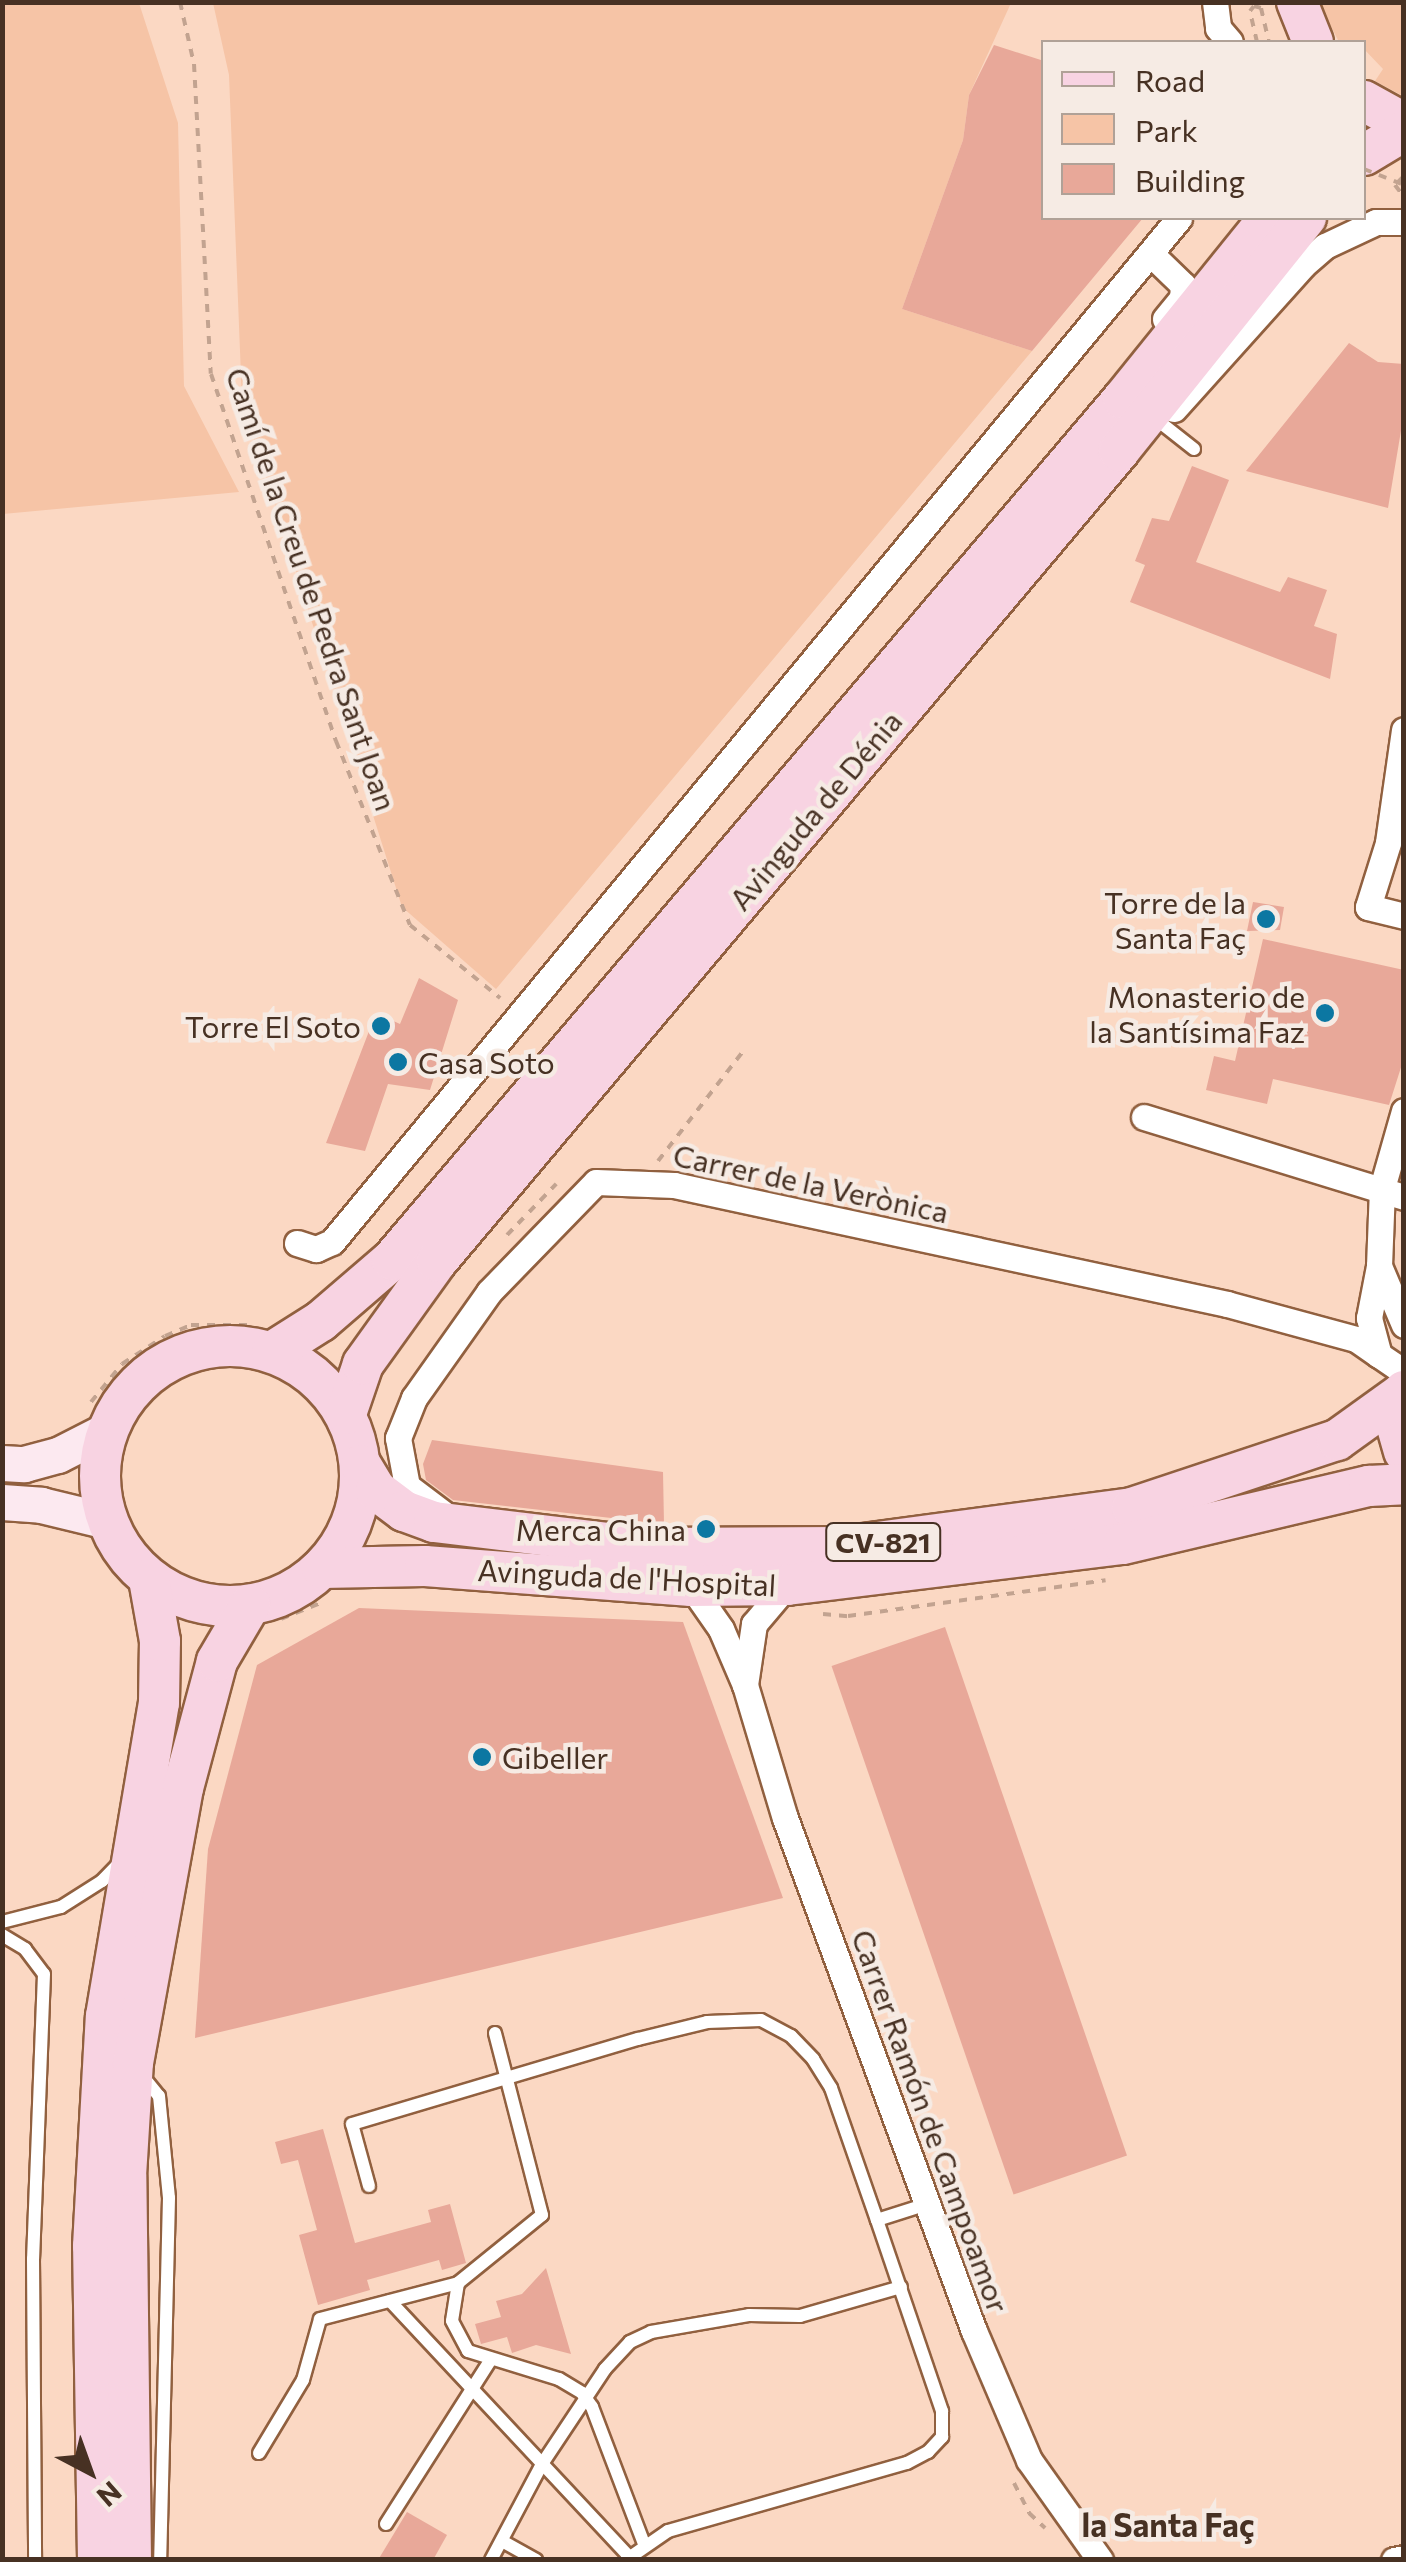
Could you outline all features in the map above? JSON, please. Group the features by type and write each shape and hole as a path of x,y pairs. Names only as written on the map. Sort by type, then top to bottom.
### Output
{"main road":[{"path":"1297,2 1312,40"},
{"path":"1366,102 1404,122"},
{"path":"1366,154 1404,131"},
{"name":"Avinguda de Dénia","path":"346,1414 363,1364 437,1261 1119,452 1304,220"},
{"name":"Avinguda de Dénia","path":"264,1338 321,1321 392,1260 1123,398 1263,226"},
{"name":"CV-821","path":"264,1338 322,1382 346,1414 360,1465 358,1502 330,1583 301,1586 259,1615 196,1602 149,1579 117,1543 100,1491 96,1419 123,1400 146,1376 174,1358 206,1347 240,1345 264,1338"},
{"path":"1403,1385 1395,1420 1404,1452"},
{"name":"Avinguda de l'Hospital","path":"360,1465 376,1490 404,1512 460,1526 650,1548 840,1547 1132,1508 1337,1440 1403,1385"},
{"path":"2,1463 24,1464 58,1455 96,1419"},
{"name":"Avinguda de l'Hospital","path":"330,1583 425,1566 690,1586 787,1586 1124,1544 1369,1486 1404,1484"},
{"path":"2,1502 41,1505 107,1520"},
{"path":"98,2560 95,2208 106,2016 159,1703 160,1642 149,1579"},
{"path":"131,2560 126,2176 133,2063 182,1788 217,1660 259,1615"}],"street":[{"path":"1215,2 1218,28 1228,40"},
{"path":"297,1243 316,1249 332,1242 1177,220"},
{"path":"1119,452 1161,423 1303,264 1325,246 1376,222 1404,222"},
{"path":"1175,273 1208,264 1263,226"},
{"path":"1123,398 1138,353 1182,298 1183,285 1175,273 1151,254"},
{"path":"1404,730 1388,843 1368,907 1404,916"},
{"path":"1379,1354 1370,1318 1404,1111"},
{"path":"1144,1117 1390,1187"},
{"name":"Carrer de la Verònica","path":"460,1526 408,1486 398,1438 414,1398 489,1292 596,1182 674,1185 1227,1304 1356,1338 1379,1354 1403,1385"},
{"path":"1379,1266 1404,1325"},
{"name":"Carrer Ramón de Campoamor","path":"690,1586 721,1629 745,1685 785,1818 974,2331 1029,2460 1100,2560"},
{"name":"Carrer Ramón de Campoamor","path":"745,1685 754,1624 787,1586"},
{"path":"1394,2560 1404,2558"}],"lane":[{"path":"1161,423 1194,449"},
{"path":"2,1922 61,1907 102,1881 137,1844"},
{"path":"2,1935 25,1949 44,1974 33,2260 35,2560"},
{"path":"369,2186 352,2124 707,2022 761,2020 790,2036 813,2059 831,2088 902,2288 945,2426 928,2452 907,2463 668,2530 644,2544 629,2559 390,2300"},
{"path":"259,2453 304,2380 320,2319 458,2282 542,2215 495,2033"},
{"path":"133,2063 159,2096 169,2198 160,2560"},
{"path":"877,2220 927,2204"},
{"path":"458,2282 452,2321 468,2351 558,2380 586,2398 644,2544"},
{"path":"491,2560 542,2464 586,2398 616,2356 651,2332 749,2315 800,2316 902,2288"},
{"path":"386,2524 491,2359"},
{"path":"502,2541 536,2560"}],"path":[{"name":"Camí de la Creu de Pedra Sant Joan","path":"180,2 194,64 210,374 336,741 410,925 519,1014"},
{"path":"1257,40 1250,11 1254,6 1261,8 1269,40"},
{"path":"1366,171 1404,185"},
{"path":"1404,176 1395,185 1404,197"},
{"path":"96,1419 122,1364 165,1336 192,1325 264,1338"},
{"path":"259,1615 330,1583"}],"green space":[{"path":"3,2 139,3 178,123 184,386 239,492 3,514"},
{"path":"213,3 1011,3 969,95 963,140 902,309 1032,351 496,989 402,907 242,401 229,75"},
{"path":"1319,3 1403,3 1403,96 1375,81 1383,69 1366,51 1366,40 1338,40"}],"building":[{"path":"994,45 1041,60 1041,220 1141,220 1032,351 902,309 963,140 969,95"},
{"path":"1349,343 1378,362 1404,364 1404,413 1388,508 1246,471"},
{"path":"1192,466 1229,480 1196,562 1280,592 1288,577 1327,590 1314,626 1337,634 1330,679 1130,602 1145,565 1135,561 1152,518 1169,521"},
{"name":"Torre de la Santa Faç","path":"1253,902 1284,907 1280,930 1247,931"},
{"name":"Monasterio de la Santísima Faz","path":"1263,939 1404,970 1404,1058 1389,1105 1273,1079 1267,1104 1206,1090 1214,1056 1235,1061"},
{"name":"Casa Soto","path":"419,978 458,1000 430,1090 388,1084 365,1151 326,1143 376,1013 400,1024"},
{"path":"432,1440 663,1472 664,1524 453,1500 426,1480 423,1464"},
{"name":"Gibeller","path":"359,1608 683,1622 783,1898 195,2038 208,1849 257,1665"},
{"path":"945,1627 1127,2156 1014,2195 832,1666"},
{"path":"323,2129 355,2243 431,2222 428,2210 450,2204 466,2263 442,2270 439,2260 367,2280 370,2290 318,2305 299,2235 317,2230 298,2160 281,2164 275,2142"},
{"path":"546,2268 571,2354 536,2345 512,2353 507,2337 481,2344 475,2324 501,2317 496,2301 522,2294"},
{"path":"407,2512 447,2535 433,2560 378,2560"}],"place":[{"name":"Torre de la Santa Faç","path":"1266,919"},
{"name":"Monasterio de la Santísima Faz","path":"1325,1013"},
{"name":"Torre El Soto","path":"381,1026"},
{"name":"Casa Soto","path":"398,1062"},
{"name":"Merca China","path":"706,1529"},
{"name":"Gibeller","path":"482,1757"}],"district":[{"name":"la Santa Faç","path":"1168,2524"}]}
